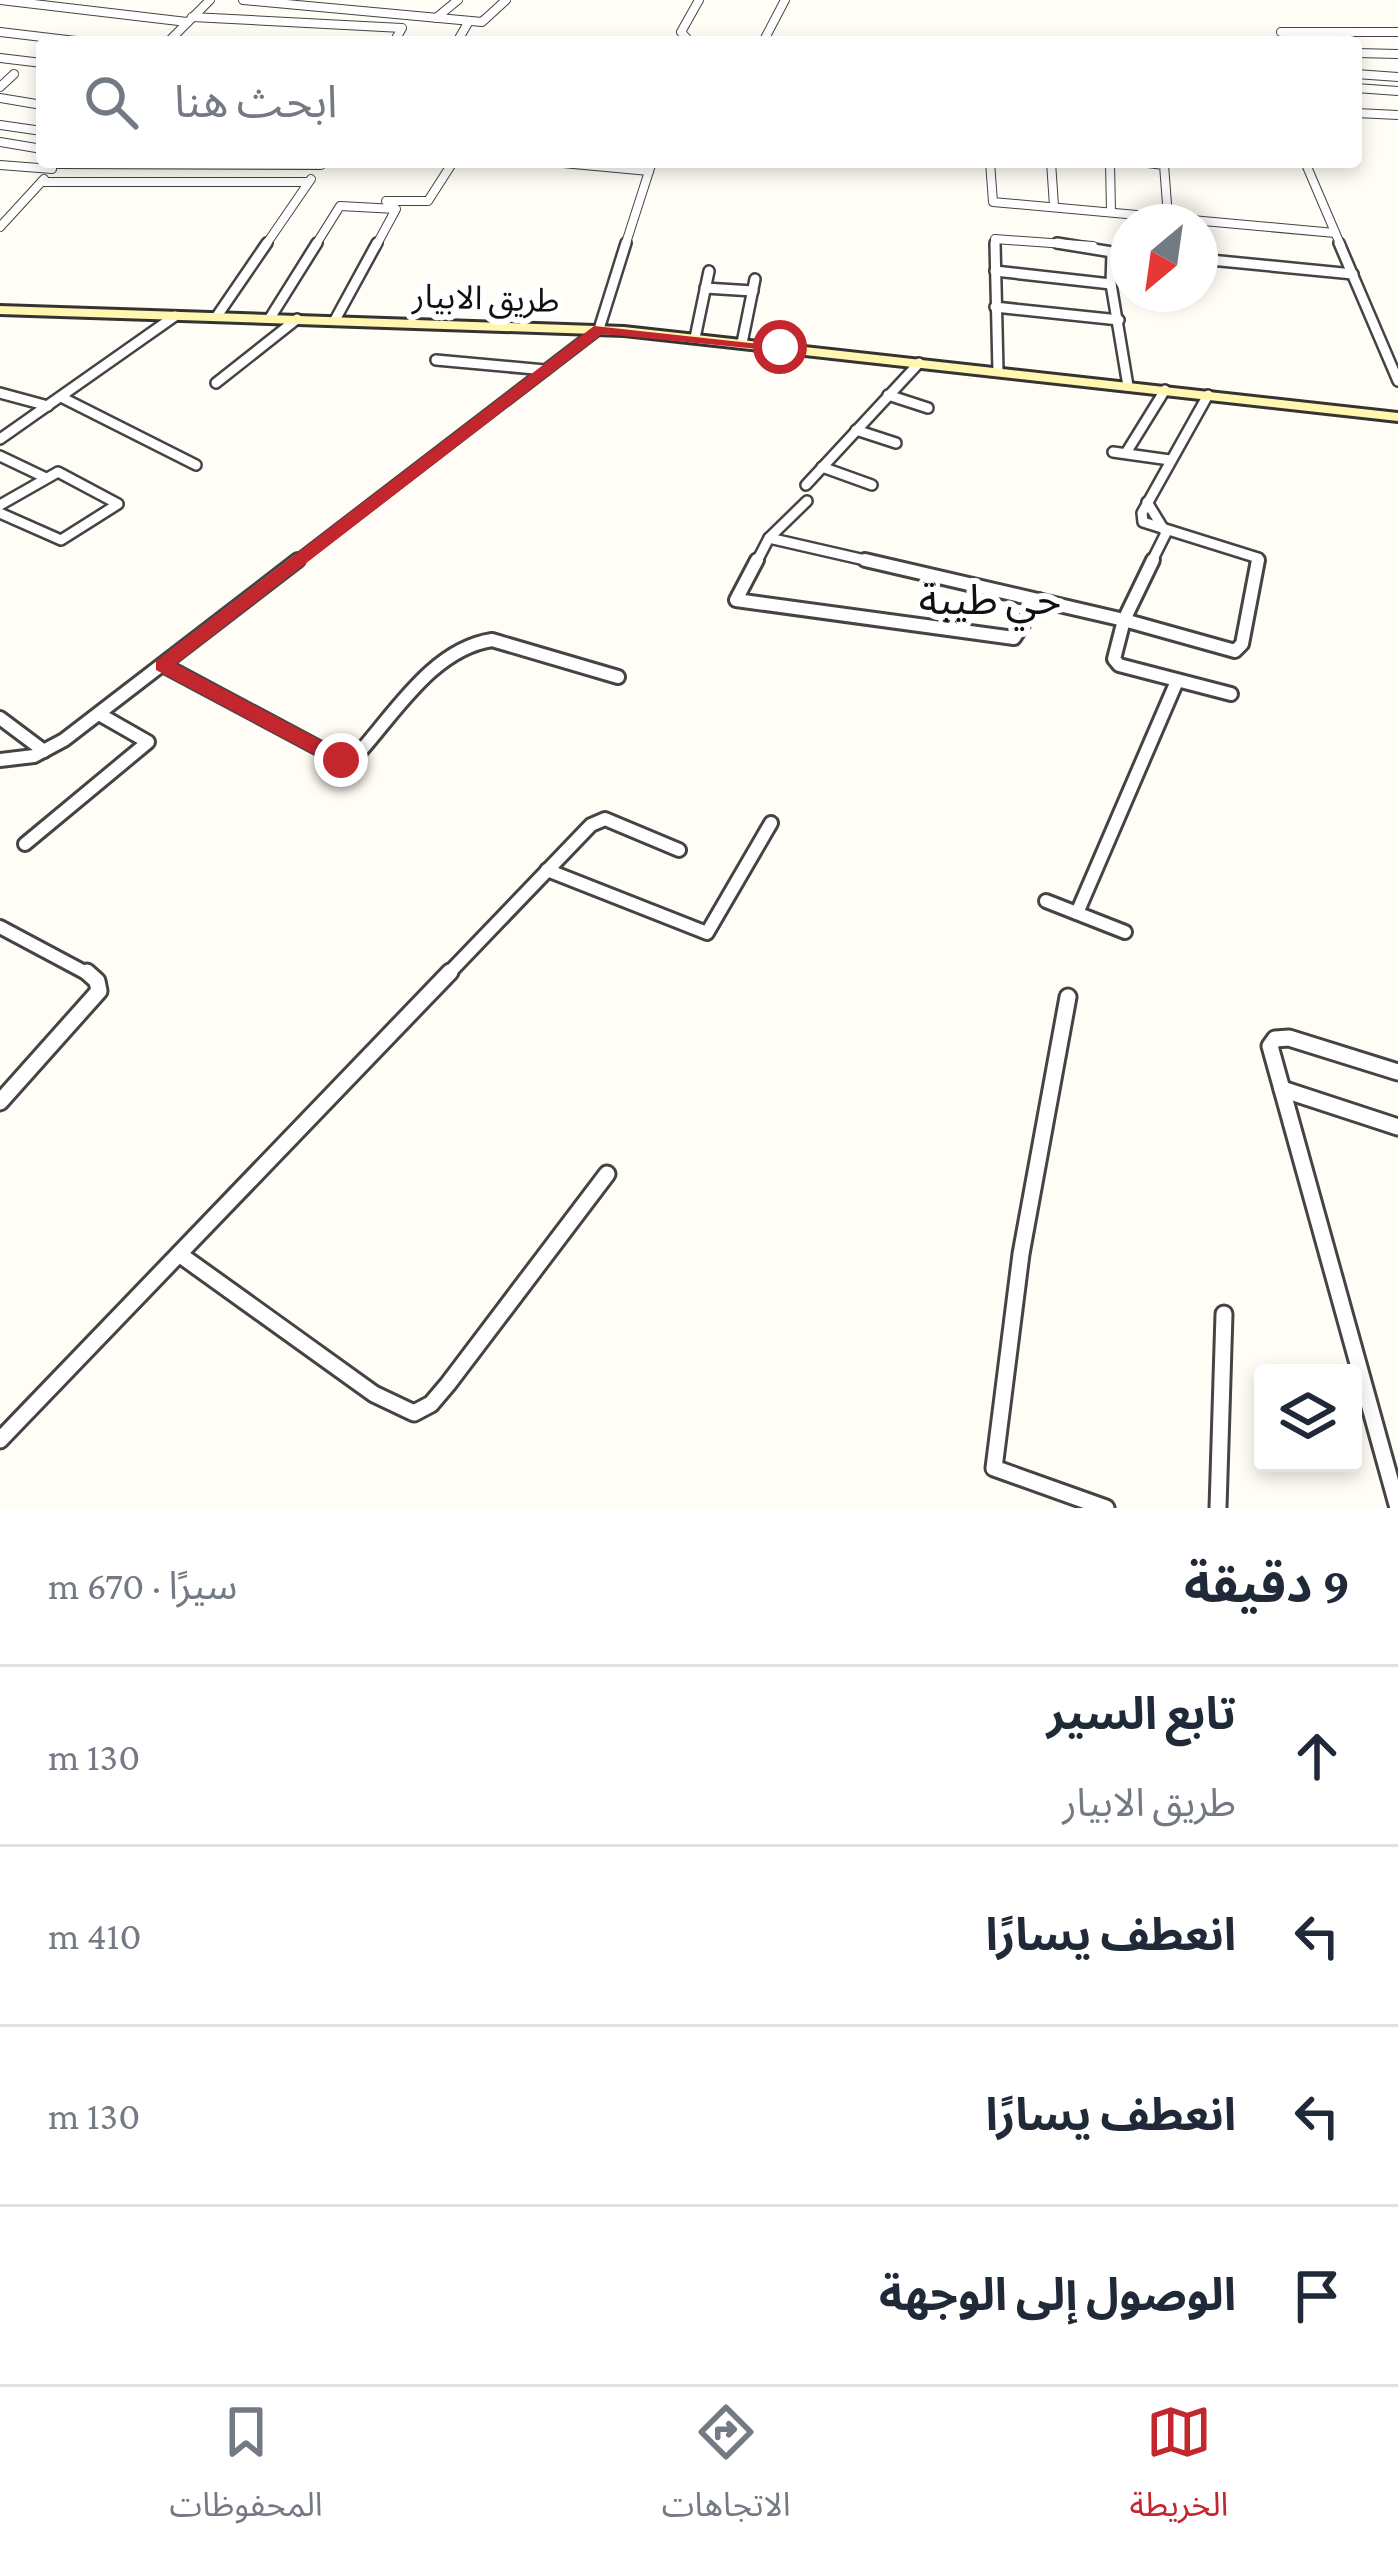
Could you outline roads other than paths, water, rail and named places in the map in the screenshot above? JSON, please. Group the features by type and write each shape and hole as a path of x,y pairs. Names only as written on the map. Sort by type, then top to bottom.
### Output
{"main road":[{"name":"طريق الابيار","path":"1,311 599,329 1398,416"}],"street":[{"path":"0,0 189,20 402,28 397,36"},
{"path":"174,36 209,0"},
{"path":"243,0 470,22 482,22 506,0"},
{"path":"332,8 343,0"},
{"path":"435,19 458,0"},
{"path":"685,36 681,32 699,0"},
{"path":"766,36 785,0"},
{"path":"461,36 470,22"},
{"path":"1283,36 1282,28 1398,32"},
{"path":"0,32 36,36"},
{"path":"1362,52 1398,54"},
{"path":"0,58 36,62"},
{"path":"0,87 14,74"},
{"path":"1362,74 1398,77"},
{"path":"1362,88 1398,91"},
{"path":"0,98 36,104"},
{"path":"1362,113 1398,116"},
{"path":"0,125 36,130"},
{"path":"0,142 36,148"},
{"path":"0,165 36,165"},
{"path":"0,227 54,168"},
{"path":"217,316 319,168"},
{"path":"327,199 425,202 449,168"},
{"path":"0,760 44,752 99,714 599,329 649,168"},
{"path":"990,168 991,201 1110,212"},
{"path":"1052,168 1054,206"},
{"path":"1110,168 1111,204"},
{"path":"1164,168 1167,204"},
{"path":"1308,168 1398,381"},
{"path":"42,182 308,182"},
{"path":"270,318 340,206 396,208 334,320"},
{"path":"1218,222 1335,233"},
{"path":"998,371 994,244 999,236 1110,249"},
{"path":"1218,261 1353,274"},
{"path":"994,271 1110,284"},
{"path":"695,338 709,272"},
{"path":"742,343 755,279"},
{"path":"705,288 753,291"},
{"path":"995,307 1119,320"},
{"path":"1117,312 1128,386"},
{"path":"0,439 175,316"},
{"path":"216,383 297,319"},
{"path":"436,361 546,370"},
{"path":"806,485 919,362"},
{"path":"1126,452 1165,390"},
{"path":"0,393 48,406"},
{"path":"889,395 928,408"},
{"path":"769,538 1124,620 1226,651 1239,650 1258,558 1166,532 1148,502 1208,395"},
{"path":"61,397 196,465"},
{"path":"856,430 896,443"},
{"path":"1113,452 1170,460"},
{"path":"0,456 44,477"},
{"path":"822,467 872,485"},
{"path":"64,474 118,503 61,540 0,509 44,477 64,474"},
{"path":"807,501 769,538 740,585 736,597 741,603 1014,638 1039,600"},
{"path":"1166,532 1113,654 1119,665 1231,694"},
{"path":"163,665 341,760 358,754 452,652 476,640 492,640 618,677"},
{"path":"1077,913 1177,681"},
{"path":"25,844 148,742 99,714"},
{"path":"0,718 44,752"},
{"path":"0,1440 591,825 605,819 679,850"},
{"path":"547,870 710,932 771,823"},
{"path":"1046,901 1125,932"},
{"path":"0,927 86,971 97,981 99,991 0,1102"},
{"path":"1068,997 1021,1254 994,1468 1106,1508"},
{"path":"1398,1072 1280,1037 1270,1046 1398,1508"},
{"path":"1282,1088 1398,1126"},
{"path":"179,1254 374,1394 414,1413 448,1384 607,1174"},
{"path":"1218,1508 1224,1314"}],"district":[{"name":"حي طيبة","path":"990,599"}]}
